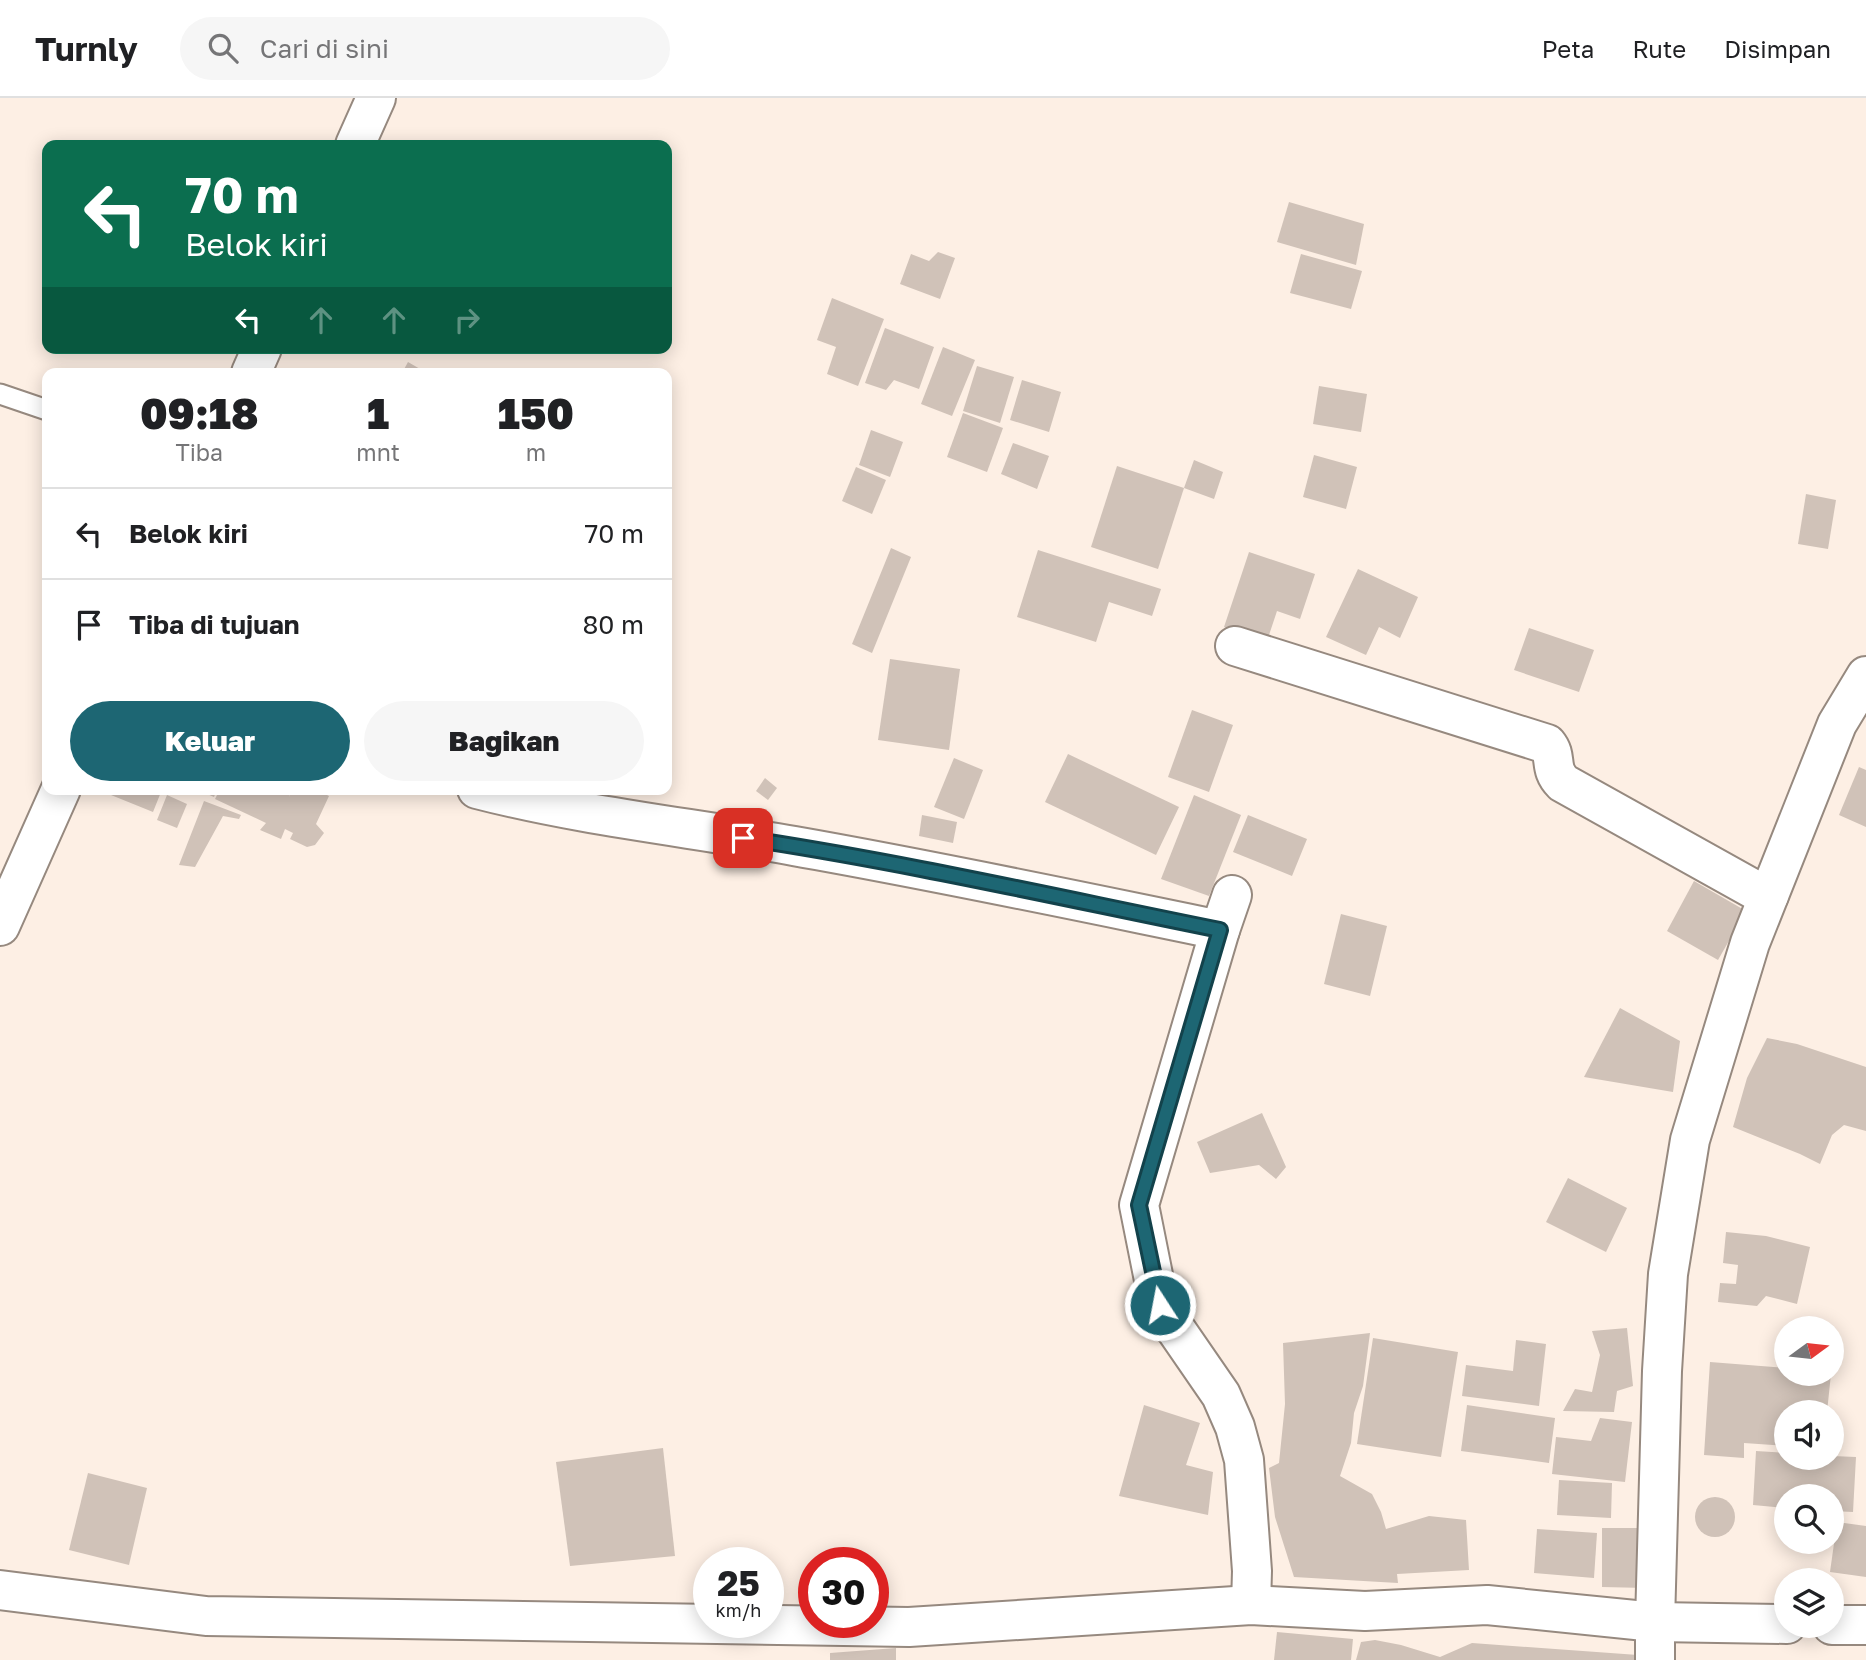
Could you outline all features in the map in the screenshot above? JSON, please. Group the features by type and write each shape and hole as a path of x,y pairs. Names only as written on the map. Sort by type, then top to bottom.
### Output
{"main road":[{"path":"357,140 376,98"},
{"path":"1235,646 1547,744 1552,750 1556,776 1563,783 1755,890 1769,895"},
{"path":"1656,1660 1654,1622 1662,1371 1670,1261 1690,1140 1750,943 1837,724 1866,676"},
{"path":"0,926 58,795"},
{"path":"506,795 617,818 807,848 1220,930"},
{"path":"1232,895 1139,1205 1160,1305 1221,1395 1235,1426 1244,1460 1252,1571 1251,1605"},
{"path":"0,1590 206,1616 909,1627 1251,1605 1365,1611 1486,1605 1654,1622 1774,1624"},
{"path":"1844,1625 1866,1625"}],"lane":[{"path":"0,394 42,408"}],"building":[{"path":"1289,202 1364,224 1356,265 1277,242"},
{"path":"938,252 955,258 940,299 900,284 911,254 929,261"},
{"path":"1301,254 1362,271 1351,309 1290,293"},
{"path":"832,298 884,319 858,386 827,374 836,347 817,340"},
{"path":"885,328 934,347 919,389 894,380 886,390 865,383"},
{"path":"943,347 975,360 952,416 921,404"},
{"path":"408,362 418,368 405,368"},
{"path":"977,366 1014,377 1000,423 963,411"},
{"path":"1022,380 1061,392 1049,432 1010,420"},
{"path":"1319,386 1367,394 1361,432 1313,424"},
{"path":"963,413 1003,428 987,472 947,457"},
{"path":"871,430 903,442 890,477 859,465"},
{"path":"1013,443 1049,456 1037,489 1001,474"},
{"path":"1314,455 1357,467 1346,509 1303,497"},
{"path":"1194,460 1223,472 1214,499 1184,488"},
{"path":"1117,466 1184,488 1158,569 1091,547"},
{"path":"856,467 886,480 872,514 842,501"},
{"path":"1806,494 1836,500 1828,549 1798,544"},
{"path":"891,548 911,557 872,653 852,644"},
{"path":"1038,550 1161,589 1152,616 1109,602 1096,642 1017,617"},
{"path":"1249,552 1315,574 1300,619 1277,611 1267,641 1224,627"},
{"path":"1358,569 1418,597 1400,638 1379,627 1366,655 1326,637"},
{"path":"1529,628 1594,650 1579,692 1514,670"},
{"path":"890,659 960,669 949,750 878,740"},
{"path":"1192,710 1233,725 1209,792 1168,777"},
{"path":"1068,754 1179,807 1156,855 1045,802"},
{"path":"954,758 983,770 964,819 934,807"},
{"path":"1859,767 1866,770 1866,827 1839,815"},
{"path":"765,778 777,788 768,800 756,791"},
{"path":"111,795 160,795 153,812"},
{"path":"167,795 187,804 177,828 157,820"},
{"path":"217,795 327,795 329,796 316,824 324,833 315,845 307,847 290,839 293,833 285,829 281,839 260,830 266,823 215,799"},
{"path":"1194,795 1241,815 1209,896 1161,879"},
{"path":"204,801 241,815 239,819 223,816 195,867 179,865"},
{"path":"922,815 957,822 953,843 919,836"},
{"path":"1248,815 1307,839 1292,876 1233,852"},
{"path":"1694,881 1746,911 1718,960 1667,931"},
{"path":"1341,914 1387,926 1370,996 1324,984"},
{"path":"1620,1008 1680,1041 1673,1092 1584,1077"},
{"path":"1767,1038 1797,1044 1866,1067 1866,1131 1844,1125 1832,1135 1820,1164 1733,1127 1747,1078"},
{"path":"1262,1113 1286,1167 1276,1179 1259,1165 1210,1173 1197,1142"},
{"path":"1568,1178 1627,1208 1606,1252 1546,1222"},
{"path":"1726,1232 1766,1236 1810,1247 1797,1304 1766,1296 1757,1306 1718,1302 1720,1283 1736,1284 1738,1265 1723,1263"},
{"path":"1627,1328 1633,1386 1617,1391 1614,1412 1563,1411 1575,1389 1592,1392 1600,1355 1592,1331"},
{"path":"1370,1333 1363,1386 1354,1413 1351,1443 1340,1476 1372,1494 1386,1529 1429,1516 1466,1520 1469,1570 1397,1574 1398,1583 1294,1577 1275,1517 1269,1468 1279,1463 1285,1404 1283,1343"},
{"path":"1373,1338 1458,1352 1441,1457 1357,1444"},
{"path":"1516,1340 1546,1344 1539,1406 1462,1396 1466,1365 1513,1371"},
{"path":"1710,1362 1774,1367 1774,1386 1830,1386 1828,1400 1774,1400 1774,1445 1744,1443 1744,1458 1704,1455"},
{"path":"1144,1405 1200,1423 1186,1465 1213,1472 1208,1515 1119,1496"},
{"path":"1467,1405 1555,1418 1549,1463 1461,1451"},
{"path":"1600,1418 1632,1422 1625,1482 1552,1474 1556,1437 1591,1441"},
{"path":"663,1448 675,1556 570,1566 556,1462"},
{"path":"1756,1451 1774,1452 1774,1470 1844,1470 1844,1456 1856,1457 1853,1512 1844,1512 1844,1484 1774,1484 1774,1507 1753,1505"},
{"path":"88,1473 147,1488 129,1565 69,1550"},
{"path":"1559,1480 1612,1483 1611,1518 1557,1515"},
{"path":"1715,1497 1729,1503 1735,1517 1729,1531 1715,1537 1701,1531 1695,1517 1701,1503"},
{"path":"1844,1523 1866,1526 1866,1577 1844,1574 1844,1568 1831,1568 1833,1554 1844,1554"},
{"path":"1602,1528 1647,1528 1646,1588 1602,1587"},
{"path":"1537,1529 1597,1533 1594,1578 1534,1573"},
{"path":"1277,1632 1353,1639 1351,1660 1274,1660"},
{"path":"1375,1640 1440,1657 1472,1643 1638,1655 1638,1660 1356,1660 1361,1642"},
{"path":"896,1648 896,1660 830,1660 830,1653"}],"route":[{"path":"743,838 1220,930 1139,1205 1160,1305"}]}
